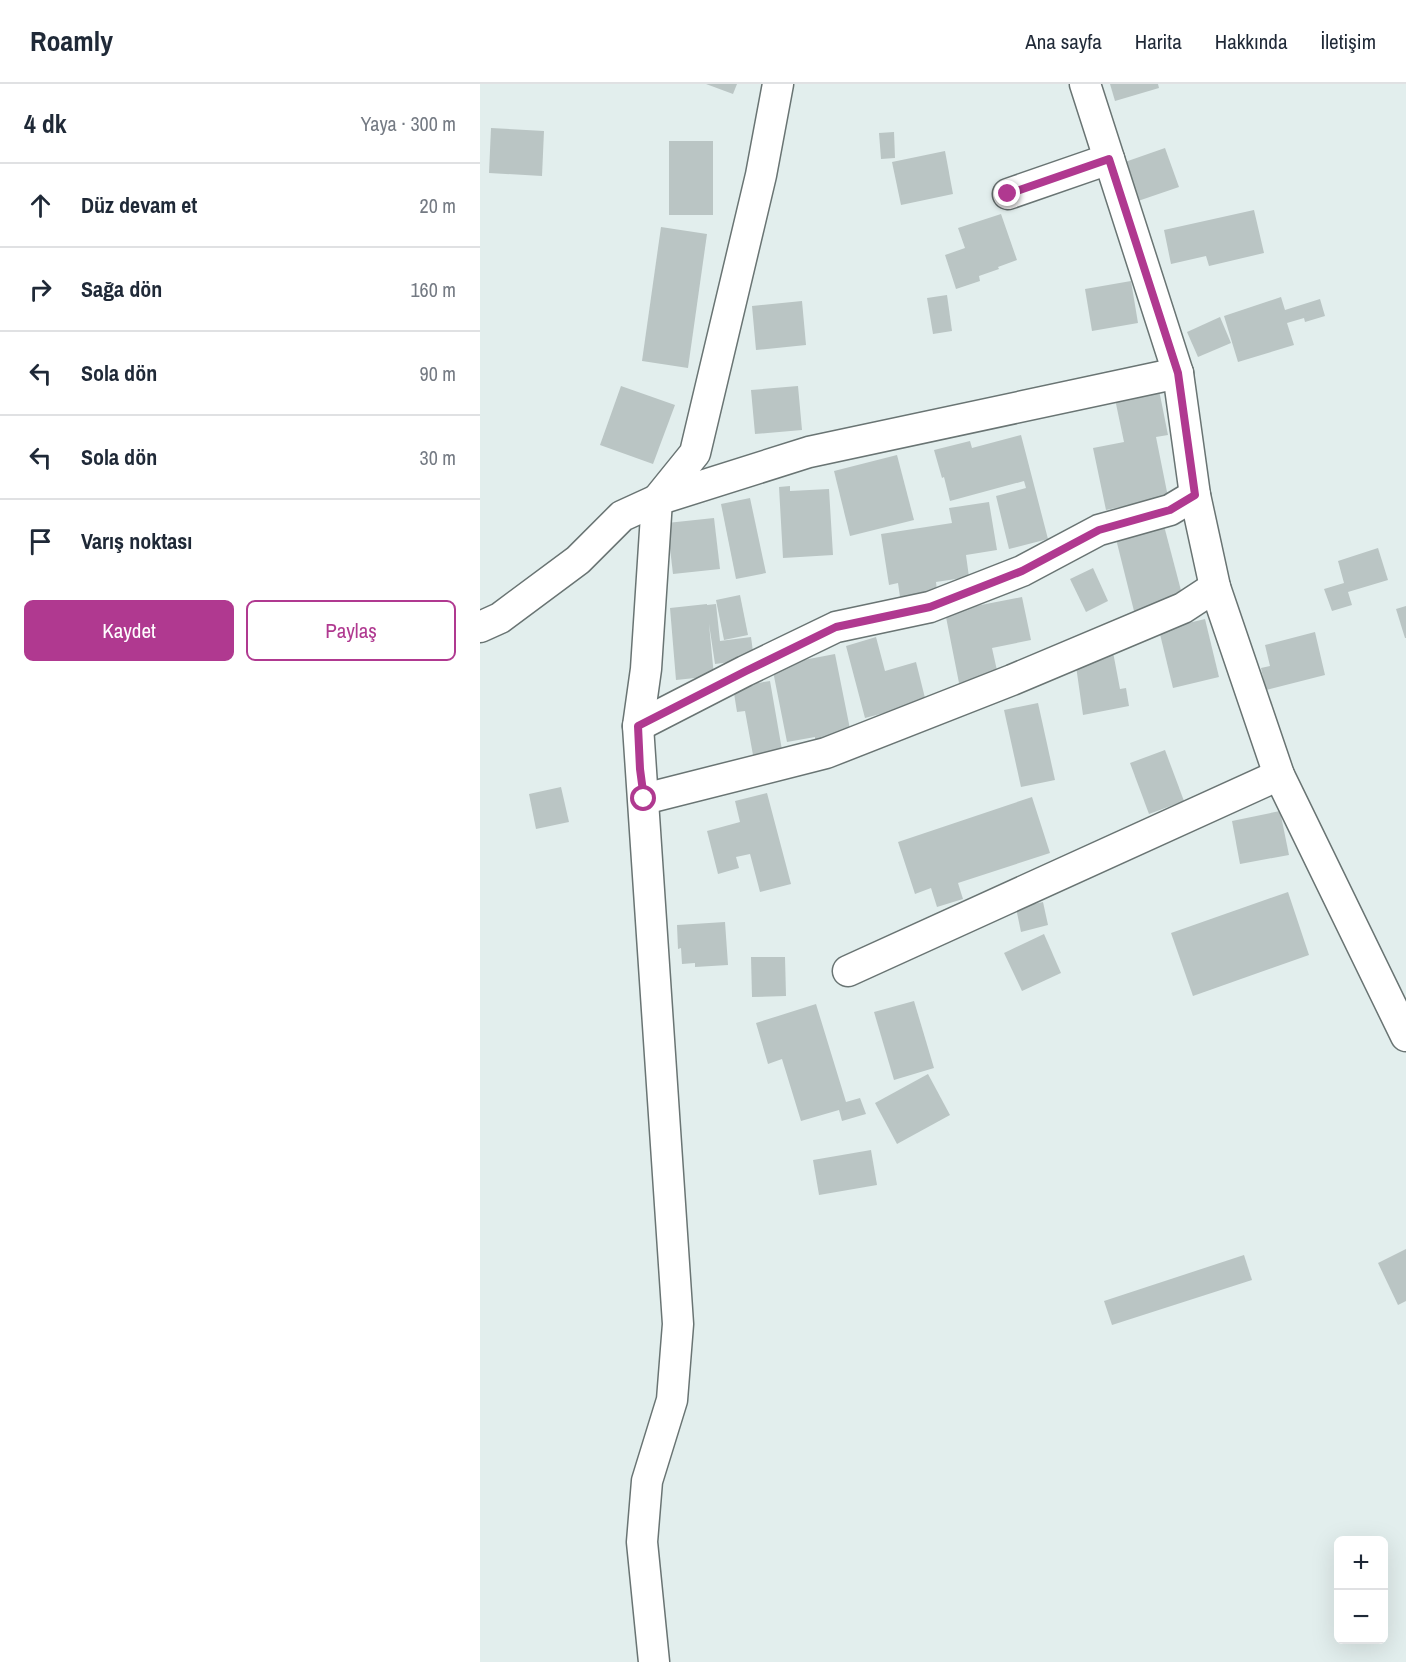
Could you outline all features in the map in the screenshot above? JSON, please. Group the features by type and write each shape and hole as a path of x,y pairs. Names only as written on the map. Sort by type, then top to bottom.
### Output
{"street":[{"path":"654,1662 642,1542 647,1481 672,1400 678,1324 638,726 646,669 657,500 695,453 761,175 778,84"},
{"path":"1085,84 1178,373 1195,495 1215,587 1279,776 1406,1036"},
{"path":"1008,194 1109,159"},
{"path":"480,627 500,618 578,560 622,516 657,500 809,452 1178,373"},
{"path":"638,726 836,627 930,607 1022,571 1099,530 1170,510 1195,495"},
{"path":"644,799 826,753 1012,680 1184,608 1215,587"},
{"path":"848,971 1279,776"}],"building":[{"path":"706,84 737,84 733,94"},
{"path":"1110,84 1158,84 1159,88 1115,101"},
{"path":"491,128 544,131 542,176 489,173"},
{"path":"894,132 895,158 881,159 879,133"},
{"path":"669,141 713,141 713,215 669,215"},
{"path":"1165,148 1179,187 1138,201 1125,162"},
{"path":"945,151 953,194 901,205 892,162"},
{"path":"1254,210 1264,253 1209,266 1206,256 1171,264 1164,230"},
{"path":"1001,214 1017,260 979,276 980,281 956,289 945,255 965,248 958,228"},
{"path":"661,227 707,234 688,368 642,361"},
{"path":"1131,281 1138,323 1092,331 1085,289"},
{"path":"947,295 952,331 933,334 927,298"},
{"path":"1281,297 1285,310 1320,299 1325,316 1305,322 1304,318 1287,323 1294,345 1238,362 1224,316"},
{"path":"802,301 806,345 756,350 752,306"},
{"path":"1220,317 1231,343 1198,357 1187,332"},
{"path":"621,386 675,405 653,464 600,445"},
{"path":"798,386 802,430 755,434 751,390"},
{"path":"1159,390 1168,435 1156,437 1168,497 1106,510 1093,448 1124,442 1115,399"},
{"path":"1021,435 1048,539 1009,549 996,496 1026,488 1024,481 950,501 934,450 970,441 972,448"},
{"path":"897,455 914,520 850,536 834,471"},
{"path":"790,486 790,491 829,489 833,555 783,558 779,487"},
{"path":"750,498 766,573 736,579 721,504"},
{"path":"989,502 997,550 966,555 969,577 936,582 937,591 900,597 898,583 889,585 881,534 952,523 949,508"},
{"path":"714,518 720,569 673,574 667,523"},
{"path":"1163,522 1183,598 1134,611 1115,535"},
{"path":"1378,548 1388,580 1348,592 1352,605 1332,611 1324,589 1344,583 1338,561"},
{"path":"1093,568 1108,601 1086,612 1070,579"},
{"path":"740,595 748,635 724,640 716,600"},
{"path":"1022,597 1031,640 992,648 998,675 959,683 945,612"},
{"path":"716,604 720,641 751,637 754,659 715,664 709,624 714,676 676,680 670,608"},
{"path":"1406,606 1406,638 1405,638 1396,609"},
{"path":"1205,619 1219,677 1173,688 1159,630"},
{"path":"1315,632 1325,675 1266,690 1261,668 1270,666 1265,645"},
{"path":"876,637 885,671 916,662 926,702 865,718 846,646"},
{"path":"1113,652 1120,689 1126,688 1129,706 1083,715 1075,659"},
{"path":"835,654 851,734 787,742 772,666"},
{"path":"770,681 782,750 753,755 745,711 737,712 733,687"},
{"path":"1038,703 1055,780 1021,787 1004,710"},
{"path":"1165,750 1184,801 1149,814 1130,763"},
{"path":"561,787 569,822 536,829 529,794"},
{"path":"767,793 791,884 760,892 750,854 736,857 739,868 718,874 707,831 740,822 735,801"},
{"path":"1032,797 1050,853 958,883 963,899 937,907 931,888 915,894 898,842"},
{"path":"1280,811 1289,855 1240,864 1232,821"},
{"path":"1288,892 1309,955 1193,996 1171,933"},
{"path":"1043,902 1048,925 1021,932 1016,908"},
{"path":"725,922 728,965 695,967 695,963 682,964 681,948 678,949 677,925"},
{"path":"1044,934 1061,973 1022,991 1004,953"},
{"path":"751,957 785,957 786,996 752,997"},
{"path":"914,1001 934,1068 894,1080 874,1012"},
{"path":"816,1004 846,1102 860,1098 866,1114 842,1121 839,1110 801,1121 782,1059 768,1064 756,1023"},
{"path":"928,1074 950,1115 897,1144 875,1103"},
{"path":"871,1150 877,1185 819,1195 813,1160"},
{"path":"1406,1249 1406,1301 1398,1305 1378,1263"},
{"path":"1244,1255 1252,1280 1112,1325 1104,1301"}],"route":[{"path":"644,799 638,726 836,627 930,607 1022,571 1099,530 1170,510 1195,495 1178,373 1109,159 1008,194"}]}
